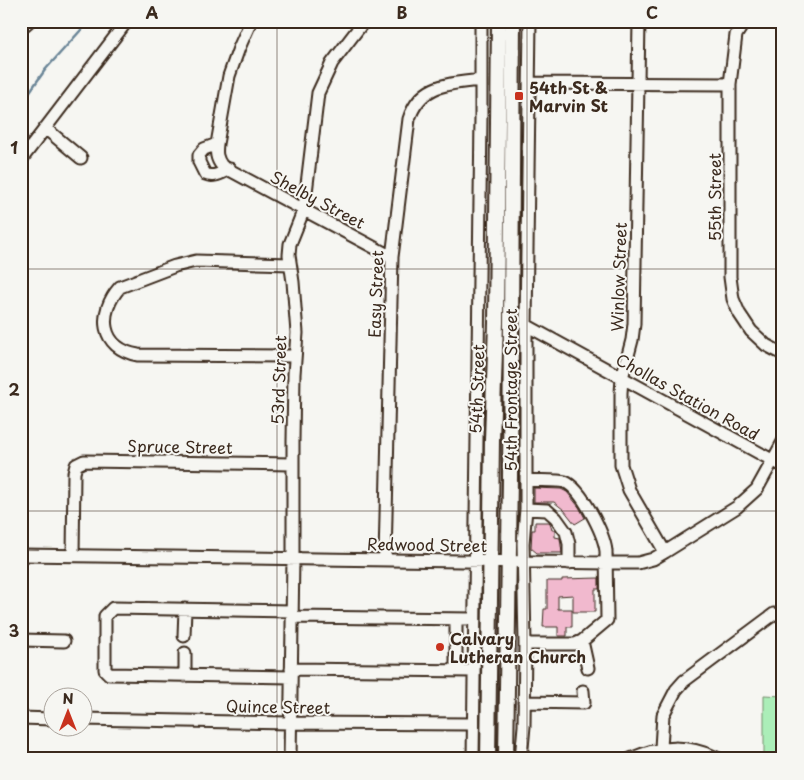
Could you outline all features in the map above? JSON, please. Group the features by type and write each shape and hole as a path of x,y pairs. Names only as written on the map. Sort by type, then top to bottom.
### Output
{"main road":[{"name":"54th Street","path":"488,759 492,440 496,323 499,21"},
{"name":"54th Street","path":"506,759 513,21"}],"street":[{"path":"21,28 29,21"},
{"path":"21,160 127,21"},
{"path":"230,170 222,166 218,160 216,154 217,144 229,76 251,21"},
{"name":"53rd Street","path":"290,759 293,558 292,464 294,356 297,333 289,255 290,244 304,209 318,93 332,63 366,21"},
{"name":"54th Frontage Street","path":"473,759 481,21"},
{"name":"54th Frontage Street","path":"522,759 525,644 523,544 526,509 526,325 530,21"},
{"name":"Winlow Street","path":"639,21 634,324 620,394 621,465 629,490 665,552"},
{"name":"55th Street","path":"745,21 736,36 730,84 730,277 732,299 751,331 766,344 783,354"},
{"name":"Easy Street","path":"385,559 392,257 407,125 411,112 428,91 450,84 481,80"},
{"path":"529,82 730,84"},
{"path":"45,128 81,158"},
{"path":"217,144 204,149 199,155 199,162 204,174 214,176 230,170"},
{"name":"Shelby Street","path":"230,170 392,257"},
{"path":"290,264 196,261 176,266 120,287 114,293 108,305 105,324 109,336 117,346 128,353 138,355 294,356"},
{"name":"Chollas Station Road","path":"526,325 778,463"},
{"name":"Redwood Street","path":"21,555 638,563 653,559 737,507 757,489 778,463 783,442"},
{"name":"Spruce Street","path":"73,556 74,473 76,465 84,461 292,464"},
{"path":"525,644 575,644 582,641 607,620 607,563 605,544 599,528 578,492 565,482 526,480"},
{"path":"526,509 547,510 556,518 566,532 570,563"},
{"path":"473,672 291,673 184,676 109,674 105,670 105,616 113,608 474,619"},
{"path":"184,609 184,636"},
{"path":"661,748 663,715 676,690 684,681 774,614"},
{"path":"456,619 456,671"},
{"path":"21,640 64,641"},
{"path":"582,641 588,668"},
{"path":"184,676 185,653"},
{"path":"524,702 584,703 584,691"},
{"path":"21,718 42,719"},
{"name":"Quince Street","path":"92,719 473,724"},
{"path":"630,759 661,748 684,748 719,759"}],"green space":[{"path":"764,695 783,696 783,759 764,759"}],"building":[{"path":"534,488 561,489 567,492 585,518 575,524 564,510 554,502 534,502"},
{"path":"535,522 550,523 552,530 555,530 555,537 560,538 562,553 537,553 531,548 532,530 535,530"},
{"path":"599,578 599,589 595,589 595,612 573,612 573,595 558,596 558,609 572,609 572,627 567,627 567,636 558,636 558,627 543,627 544,609 547,609 547,581"}],"waterway":[{"path":"21,104 45,70 89,21"}],"place":[{"name":"54th St & Marvin St","path":"519,96"},
{"name":"Calvary Lutheran Church","path":"440,647"}]}
